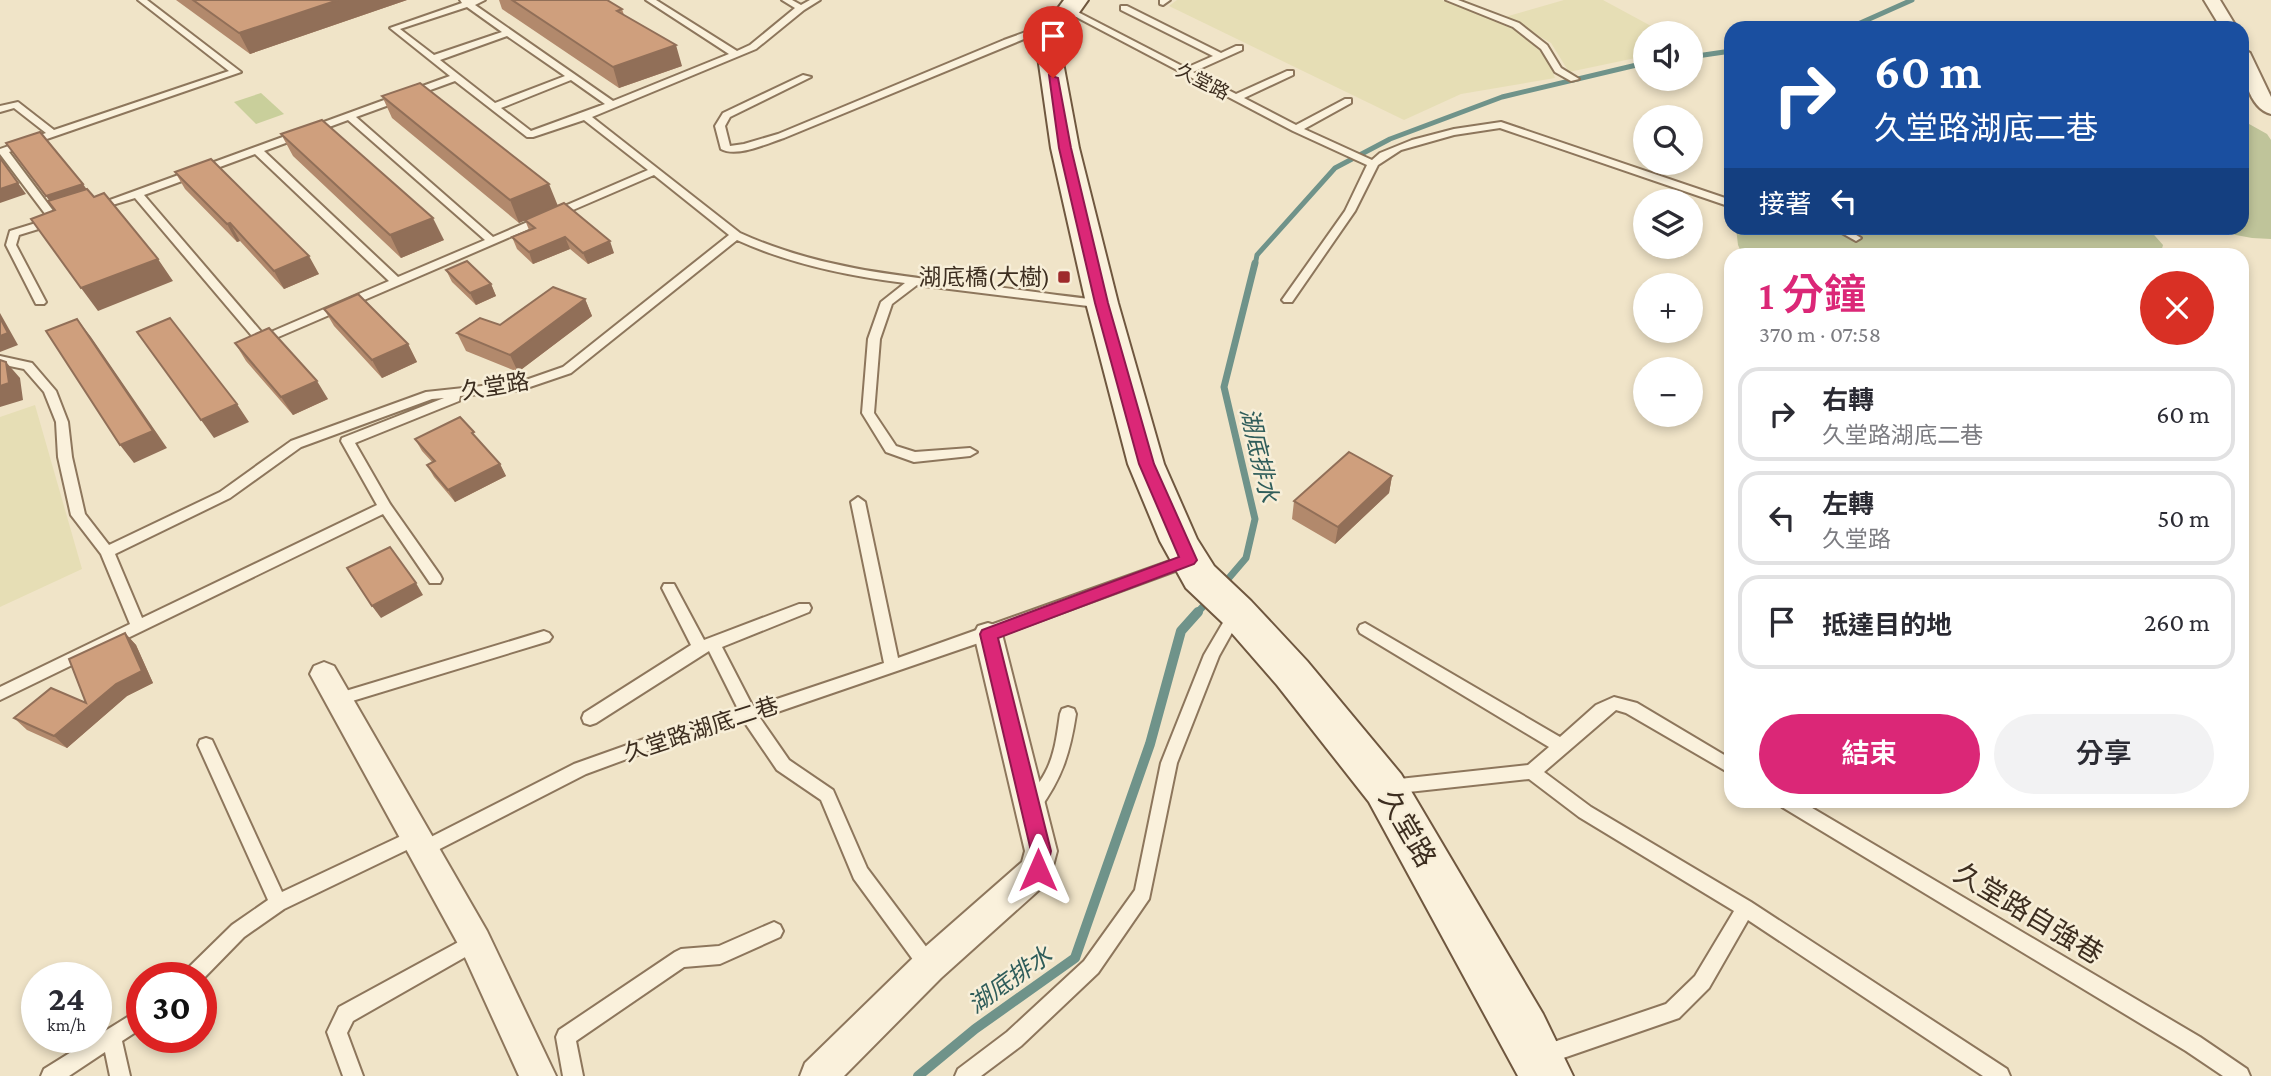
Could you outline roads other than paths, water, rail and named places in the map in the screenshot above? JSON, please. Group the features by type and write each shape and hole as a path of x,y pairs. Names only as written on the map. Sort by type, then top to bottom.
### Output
{"street":[{"path":"2212,0 2225,21"},
{"name":"久堂路","path":"1067,11 1053,38 1049,57 1065,148 1102,303 1146,464 1214,589 1327,714 1385,788 1541,1066"},
{"path":"2249,69 2261,96 2271,109"},
{"path":"818,1076 929,966 1038,870 1041,851 988,634"},
{"path":"332,687 475,942 538,1076"}],"lane":[{"path":"55,220 3,151 236,72 142,0"},
{"path":"481,0 465,2 394,29 530,135 585,116 753,47 801,8 816,0"},
{"path":"650,0 736,54"},
{"path":"786,0 801,8"},
{"path":"1450,0 1516,26 1544,47 1558,70 1574,79"},
{"path":"465,2 612,105"},
{"path":"1124,8 1220,56"},
{"path":"806,77 726,115 720,126 726,149 745,147 781,136 1007,42 1067,11"},
{"name":"久堂路","path":"1067,11 1296,129 1373,164"},
{"path":"433,59 509,32"},
{"path":"1185,72 1239,48"},
{"path":"1236,98 1290,73"},
{"path":"494,107 573,76"},
{"path":"81,212 456,77"},
{"path":"1296,129 1349,101"},
{"path":"0,109 15,104 53,134"},
{"path":"0,118 25,110"},
{"path":"349,116 492,241"},
{"path":"585,116 736,235 761,249 827,265 915,281 1006,291 1056,301 1102,303"},
{"path":"1288,300 1350,211 1373,164 1385,155 1412,144 1475,126 1501,125 1724,202"},
{"path":"257,150 397,282"},
{"path":"137,194 262,340 655,171"},
{"path":"40,302 11,245 14,233 68,216"},
{"name":"久堂路","path":"107,552 225,495 296,444 430,395 521,386 567,370 736,235"},
{"path":"1851,235 1856,238"},
{"path":"915,281 887,302 874,339 868,413 891,449 914,457 970,452"},
{"path":"0,360 27,366 50,391 62,422 65,457 78,515 107,552 138,625"},
{"path":"435,579 385,507 347,441 472,391"},
{"path":"858,502 892,666"},
{"path":"0,694 385,507"},
{"path":"669,588 783,765 827,795 860,873 929,966"},
{"path":"965,1076 1014,1039 1091,968 1143,893 1169,764 1212,655 1214,589"},
{"name":"久堂路湖底二巷","path":"207,962 238,931 278,902 420,843 580,769 988,634 1214,589"},
{"path":"590,718 706,646 804,608"},
{"path":"1365,629 1561,746"},
{"path":"332,687 544,637"},
{"path":"1385,788 1532,772 1602,710 1614,704 1631,708 1724,763"},
{"path":"1031,808 1052,781 1061,760 1068,713"},
{"path":"206,745 278,902"},
{"path":"1532,772 1586,811 1745,908 2000,1076"},
{"name":"久堂路自強巷","path":"1798,808 2193,1044 2240,1076"},
{"path":"1541,1066 1672,1012 1702,982 1745,908"},
{"path":"573,1076 566,1037 681,958 720,955 774,931"},
{"path":"353,1076 337,1032 346,1014 475,942"},
{"path":"120,1076 112,1038 126,1028"},
{"path":"51,1076 88,1053"}],"waterway":[{"name":"湖底排水","path":"1865,21 1912,0"},
{"name":"湖底排水","path":"1703,55 1724,52"},
{"name":"湖底排水","path":"1255,265 1257,255 1335,168 1390,139 1502,97 1633,66"},
{"name":"湖底排水","path":"1222,586 1246,558 1255,519 1224,387 1255,263"},
{"name":"湖底排水","path":"1196,614 1211,598"},
{"name":"湖底排水","path":"918,1076 975,1029 1075,958 1150,744 1181,631 1198,612"}],"place":[{"name":"湖底橋(大樹)","path":"1064,277"}]}
